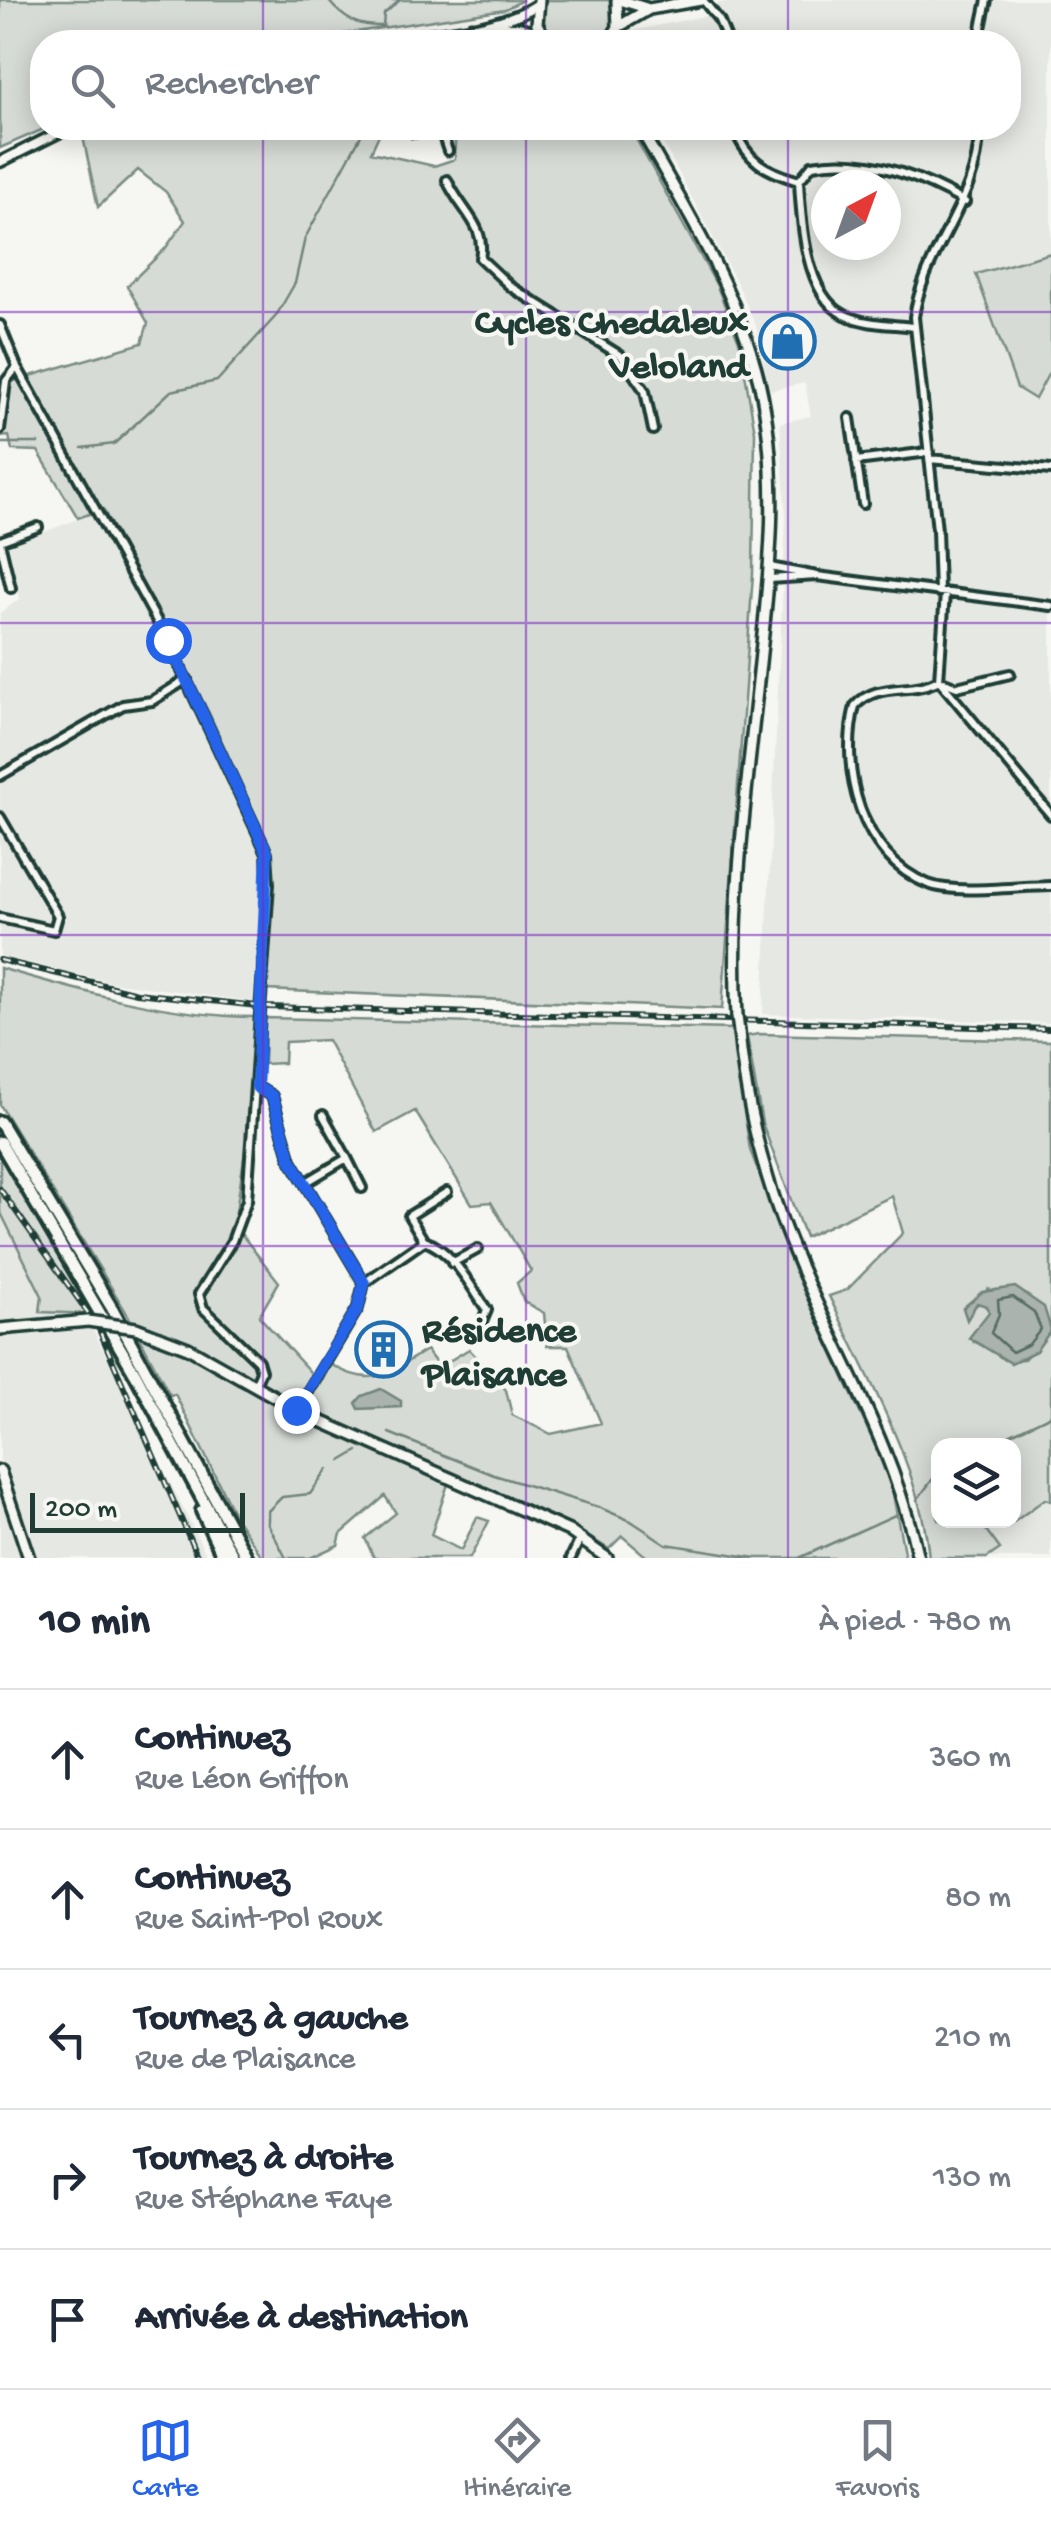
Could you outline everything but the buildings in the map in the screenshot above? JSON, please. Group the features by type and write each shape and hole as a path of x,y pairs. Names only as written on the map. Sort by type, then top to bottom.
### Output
{"highway":[{"path":"0,1122 112,1310 247,1558"},
{"path":"0,1142 234,1558"},
{"path":"201,1495 201,1509 224,1558"}],"main road":[{"path":"616,30 619,0 649,9"},
{"path":"618,27 649,9 702,0"},
{"path":"538,2 543,30"},
{"path":"646,140 718,272 745,333 759,382 772,466 769,579 739,869 737,1016 759,1154 782,1222 880,1431 911,1523 916,1558"},
{"path":"0,1329 88,1321 136,1328 188,1348 296,1410 580,1539 607,1558"},
{"path":"0,1470 29,1558"}],"street":[{"path":"702,0 722,30"},
{"path":"981,30 988,0"},
{"path":"445,30 523,13 538,2"},
{"path":"466,27 526,30"},
{"path":"0,162 44,140"},
{"path":"444,140 448,151"},
{"path":"738,140 742,151 757,165 799,181"},
{"path":"977,140 976,172 965,202 920,285 914,327 942,593 939,680 1051,815"},
{"path":"914,327 864,321 842,314 828,302 812,268 799,181 812,165 848,162 926,182 965,202"},
{"path":"447,180 456,202 478,225 483,244 480,258 512,287 621,356 645,391 653,430"},
{"path":"0,326 17,367 188,679 267,852 250,1179 241,1220 199,1294 203,1308 258,1361 261,1371 254,1387"},
{"path":"0,430 6,381 17,367"},
{"path":"850,418 863,504"},
{"path":"856,461 929,455 1051,470"},
{"path":"11,588 0,541 38,527"},
{"path":"770,566 817,576 1051,606"},
{"path":"769,579 817,576"},
{"path":"939,680 957,687 1010,674"},
{"path":"0,776 123,705 152,702 188,679"},
{"path":"939,680 925,688 875,691 855,706 851,773 866,823 899,868 930,884 1051,886"},
{"path":"0,817 58,916 54,930 0,918"},
{"path":"257,1087 272,1096 282,1141 364,1283"},
{"path":"323,1115 362,1188"},
{"path":"305,1183 346,1158"},
{"path":"447,1192 409,1216 424,1241 433,1244 452,1264 487,1310 482,1322"},
{"path":"296,1410 358,1308 364,1283 424,1241"},
{"path":"452,1264 478,1248"},
{"path":"571,1558 580,1539"}],"shaded area":[{"path":"0,0 523,0 505,9 369,30 30,30 30,135 0,148"},
{"path":"544,0 609,0 614,20 609,30 544,30 539,20"},
{"path":"736,0 1051,0 1051,253 976,275 1035,398 1051,369 1051,1023 763,1014 786,518 780,423 811,416 805,383 770,390 756,326 661,140 1021,140 1021,30 637,30 709,15 705,6"},
{"path":"84,140 376,140 371,152 434,166 455,159 454,140 637,140 717,286 740,344 755,432 753,574 722,1009 266,990 271,849 209,713 103,509 78,518 38,451 12,450 9,436 0,437 0,385 142,343 148,323 127,286 165,249 185,221 166,192 138,170 98,207"},
{"path":"1051,253 1051,369 1035,399 1017,388 976,274"},
{"path":"103,509 209,713 271,849 264,1003 110,982 0,956 0,613 20,599 9,546"},
{"path":"0,968 158,1007 254,1017 251,1112 234,1225 279,1282 259,1316 321,1384 330,1364 370,1377 391,1371 426,1350 439,1367 469,1349 506,1390 512,1415 551,1434 601,1423 568,1346 547,1346 544,1313 524,1302 517,1283 531,1271 491,1202 472,1204 415,1111 376,1132 327,1040 285,1042 284,1063 264,1064 265,1018 732,1029 750,1150 808,1299 890,1478 905,1558 648,1558 622,1536 609,1549 559,1519 452,1472 431,1535 461,1550 477,1517 489,1521 470,1558 374,1558 365,1538 396,1513 385,1496 341,1534 338,1545 310,1558 263,1558 236,1518 175,1394 170,1395 128,1315 0,1105"},
{"path":"747,1036 1051,1041 1051,1331 1051,1501 1045,1499 1021,1517 1021,1438 931,1438 931,1528 984,1528 1000,1549 987,1558 929,1558 924,1524 904,1456 829,1296 847,1290 903,1233 892,1196 805,1237 762,1123","holes":["988,1289 1043,1307 1051,1331 1024,1359 1004,1360 983,1342 974,1342 990,1312 982,1302 971,1308"]},
{"path":"0,1156 94,1314 40,1312 42,1296 0,1211"},
{"path":"0,1211 42,1296 41,1312 94,1314 102,1329 93,1330 208,1558 0,1558"},
{"path":"1045,1498 1051,1501 1051,1558 987,1558 999,1549 984,1528 1021,1528 1021,1516"}],"water":[{"path":"1015,1287 1044,1307 1051,1330 1036,1351 1011,1363 969,1338 989,1312 987,1306 977,1303 967,1320 963,1308 982,1292"},
{"path":"381,1389 401,1401 401,1407 359,1409 356,1403 362,1396"}],"waterway":[{"path":"328,0 352,21 383,26 384,14 400,0"},
{"path":"82,448 114,444 171,391 217,381 276,316 295,283 305,238 358,140"},
{"path":"0,443 38,443"},
{"path":"1003,1438 1051,1415"},
{"path":"389,1433 494,1475 598,1507 631,1521 666,1544 756,1558"},
{"path":"341,1461 358,1451"},
{"path":"286,1558 268,1524 268,1511 282,1497 310,1494 328,1469"},
{"path":"917,1500 931,1481"},
{"path":"799,1558 895,1515"}],"railway":[{"path":"0,960 137,993 267,1007 1051,1029"},
{"path":"0,1189 98,1327 198,1558"}],"place":[{"name":"Cycles Chedaleux Veloland","path":"787,341"},
{"name":"Résidence Plaisance","path":"383,1349"}],"route":[{"path":"168,640 267,852 257,1087 265,1088 272,1096 282,1141 291,1160 341,1238 364,1283 358,1308 296,1410"}]}
